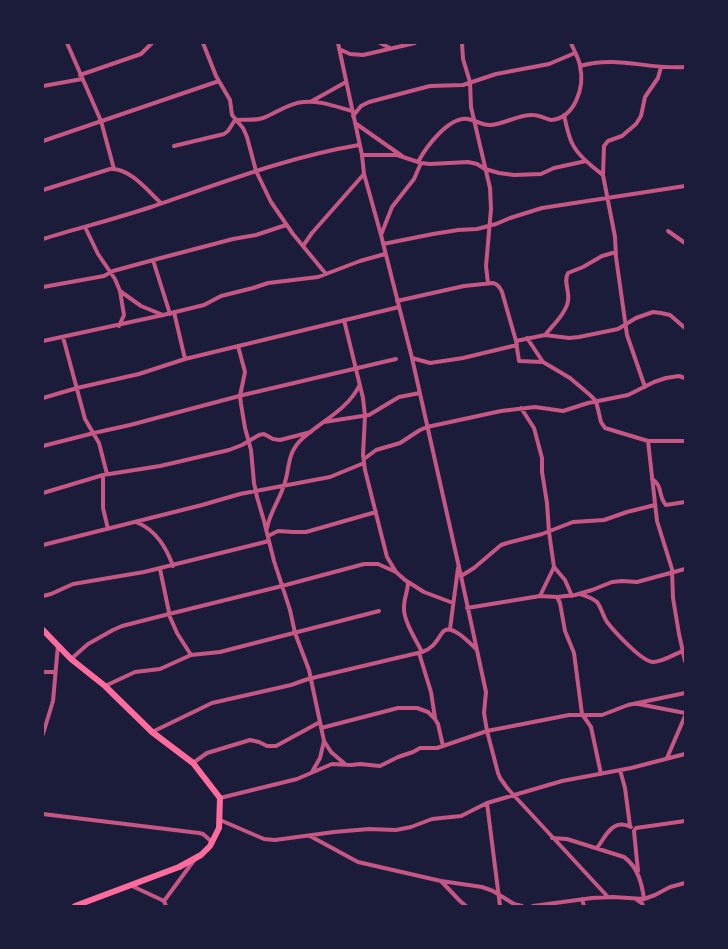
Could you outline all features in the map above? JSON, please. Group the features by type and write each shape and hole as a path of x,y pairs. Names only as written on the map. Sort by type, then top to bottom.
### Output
{"main road":[{"path":"43,630 71,659 105,686 152,732 193,763 220,798 220,820 217,834 206,851 195,859 179,867 75,906"}],"street":[{"path":"67,43 101,121 114,169"},
{"path":"43,86 81,77 141,54 152,43"},
{"path":"203,43 216,76 228,95 232,115 243,128 247,137 256,171 271,202 286,225 326,274"},
{"path":"338,43 362,155 364,174 412,358 461,576 486,692 484,713 498,773 500,778 514,795 552,838 608,897"},
{"path":"380,43 390,48"},
{"path":"339,49 350,54 363,55 416,43"},
{"path":"462,43 463,59 470,82 471,107 489,183 491,198 490,226 486,258 488,283"},
{"path":"381,235 392,207 414,179 420,162 430,143 447,127 460,119 467,118 484,125 492,125 529,115 537,115 551,120 564,115 573,108 577,100 581,80 580,66 571,43"},
{"path":"353,116 361,106 369,102 423,87 457,86 496,74 549,64 575,52"},
{"path":"580,66 596,62 610,61 661,67 685,67"},
{"path":"646,387 630,344 625,324 615,237 604,175 604,146 608,141 622,136 636,124 641,116 645,97 658,78 661,67"},
{"path":"43,141 219,82"},
{"path":"312,102 346,82"},
{"path":"174,146 224,134 228,131 232,122 236,120 256,120 268,116 292,104 312,102 352,111"},
{"path":"564,115 572,143 586,161 604,175"},
{"path":"355,123 404,157"},
{"path":"43,239 85,228 304,156 359,145"},
{"path":"362,155 389,154 430,164 468,162 506,175 536,175 554,168 586,161"},
{"path":"43,190 114,169 129,173 161,203"},
{"path":"303,246 312,233 364,174"},
{"path":"383,244 458,230 477,229 542,208 685,186"},
{"path":"43,287 104,276 110,272 233,239 256,235 286,225"},
{"path":"85,228 98,254 120,291 124,315 119,326"},
{"path":"668,231 685,243"},
{"path":"545,335 568,303 569,294 566,278 568,273 583,267 602,256 616,252"},
{"path":"43,342 119,326 204,305 221,296 263,284 306,279 326,274 360,261 385,254"},
{"path":"153,260 172,313 185,359"},
{"path":"396,301 464,286 495,283 501,289 517,343 519,361 543,362"},
{"path":"120,291 141,306 163,315"},
{"path":"43,398 77,388 128,377 185,359 399,307"},
{"path":"412,358 430,363 463,358 517,343 527,338 545,335 579,337 618,329 644,314 657,312 674,318 685,328"},
{"path":"344,320 363,398 364,461 387,557 396,572"},
{"path":"63,337 85,419 99,443 105,475 103,508 108,529"},
{"path":"527,338 543,362 577,383 596,402 604,428 648,440 685,441"},
{"path":"238,346 245,372 240,396 242,416 252,454 255,491 295,632 308,665 324,741 336,757 346,764 351,765"},
{"path":"43,446 94,433 130,426 240,396 396,359"},
{"path":"43,545 255,491 330,477 364,461 376,450 400,443 427,427 487,413 521,408 539,408 560,412 596,402 622,397 666,378 679,376 685,378"},
{"path":"266,529 272,510 284,486 292,453 299,443 322,422 346,405 355,395 359,386"},
{"path":"322,422 364,416 374,413 399,398 420,393"},
{"path":"521,408 534,428 541,452 542,472 554,567 564,580 572,596"},
{"path":"43,494 105,475 160,466 229,450 262,434 280,440 311,432"},
{"path":"648,440 655,505 659,528 672,572 673,598 685,661"},
{"path":"652,479 658,483 663,502 666,505 685,502"},
{"path":"461,576 474,568 501,545 549,532 573,522 604,520 655,505"},
{"path":"268,536 278,531 300,532 313,530 376,512"},
{"path":"136,522 146,526 156,535 167,552 173,566"},
{"path":"43,596 73,584 121,577 160,569 269,541"},
{"path":"71,659 88,644 118,628 369,563 383,566 396,572 424,592 453,603"},
{"path":"450,629 458,566"},
{"path":"540,596 554,567"},
{"path":"160,569 169,614 177,633 191,655"},
{"path":"467,608 540,596 572,596 612,582 637,582 685,569"},
{"path":"408,582 404,613 420,652 431,692 435,719"},
{"path":"580,594 597,603 612,629 631,648 645,659 651,662 657,661 683,651"},
{"path":"557,597 560,604 565,631 574,653 582,714 591,728 601,774"},
{"path":"105,686 135,672 160,669 191,655 220,652 379,612"},
{"path":"152,732 212,703 291,685 311,678 420,652 433,646 443,631 450,629 464,638 476,649"},
{"path":"43,734 53,701 58,645"},
{"path":"43,672 55,672"},
{"path":"220,798 297,779 332,764 380,766 420,748 426,747 434,749 487,731 563,716 582,714 602,715 619,707 685,693"},
{"path":"636,703 685,715 668,758"},
{"path":"321,728 404,707 411,707 424,710 435,719 438,724 443,746"},
{"path":"193,763 207,753 250,740 267,746 276,746 320,722"},
{"path":"310,774 317,764 324,741"},
{"path":"220,820 264,839 280,840 358,830 396,830 432,819 456,817 466,814 487,803 562,781 620,770 685,754"},
{"path":"620,770 625,788 630,826"},
{"path":"487,803 500,906"},
{"path":"43,814 193,832 203,834 212,842"},
{"path":"597,848 612,828 619,824 630,826 635,829 685,821"},
{"path":"635,829 638,874 644,899"},
{"path":"309,836 358,862 441,880 482,887 498,894 515,905 522,906"},
{"path":"552,838 567,839 624,857 629,861 638,874"},
{"path":"164,901 195,859"},
{"path":"441,880 460,902 466,906"},
{"path":"533,906 608,897 637,900 644,899 670,887 685,883"},
{"path":"130,885 164,901 166,906"},
{"path":"582,899 584,906"},
{"path":"637,900 642,903 643,906"}]}
